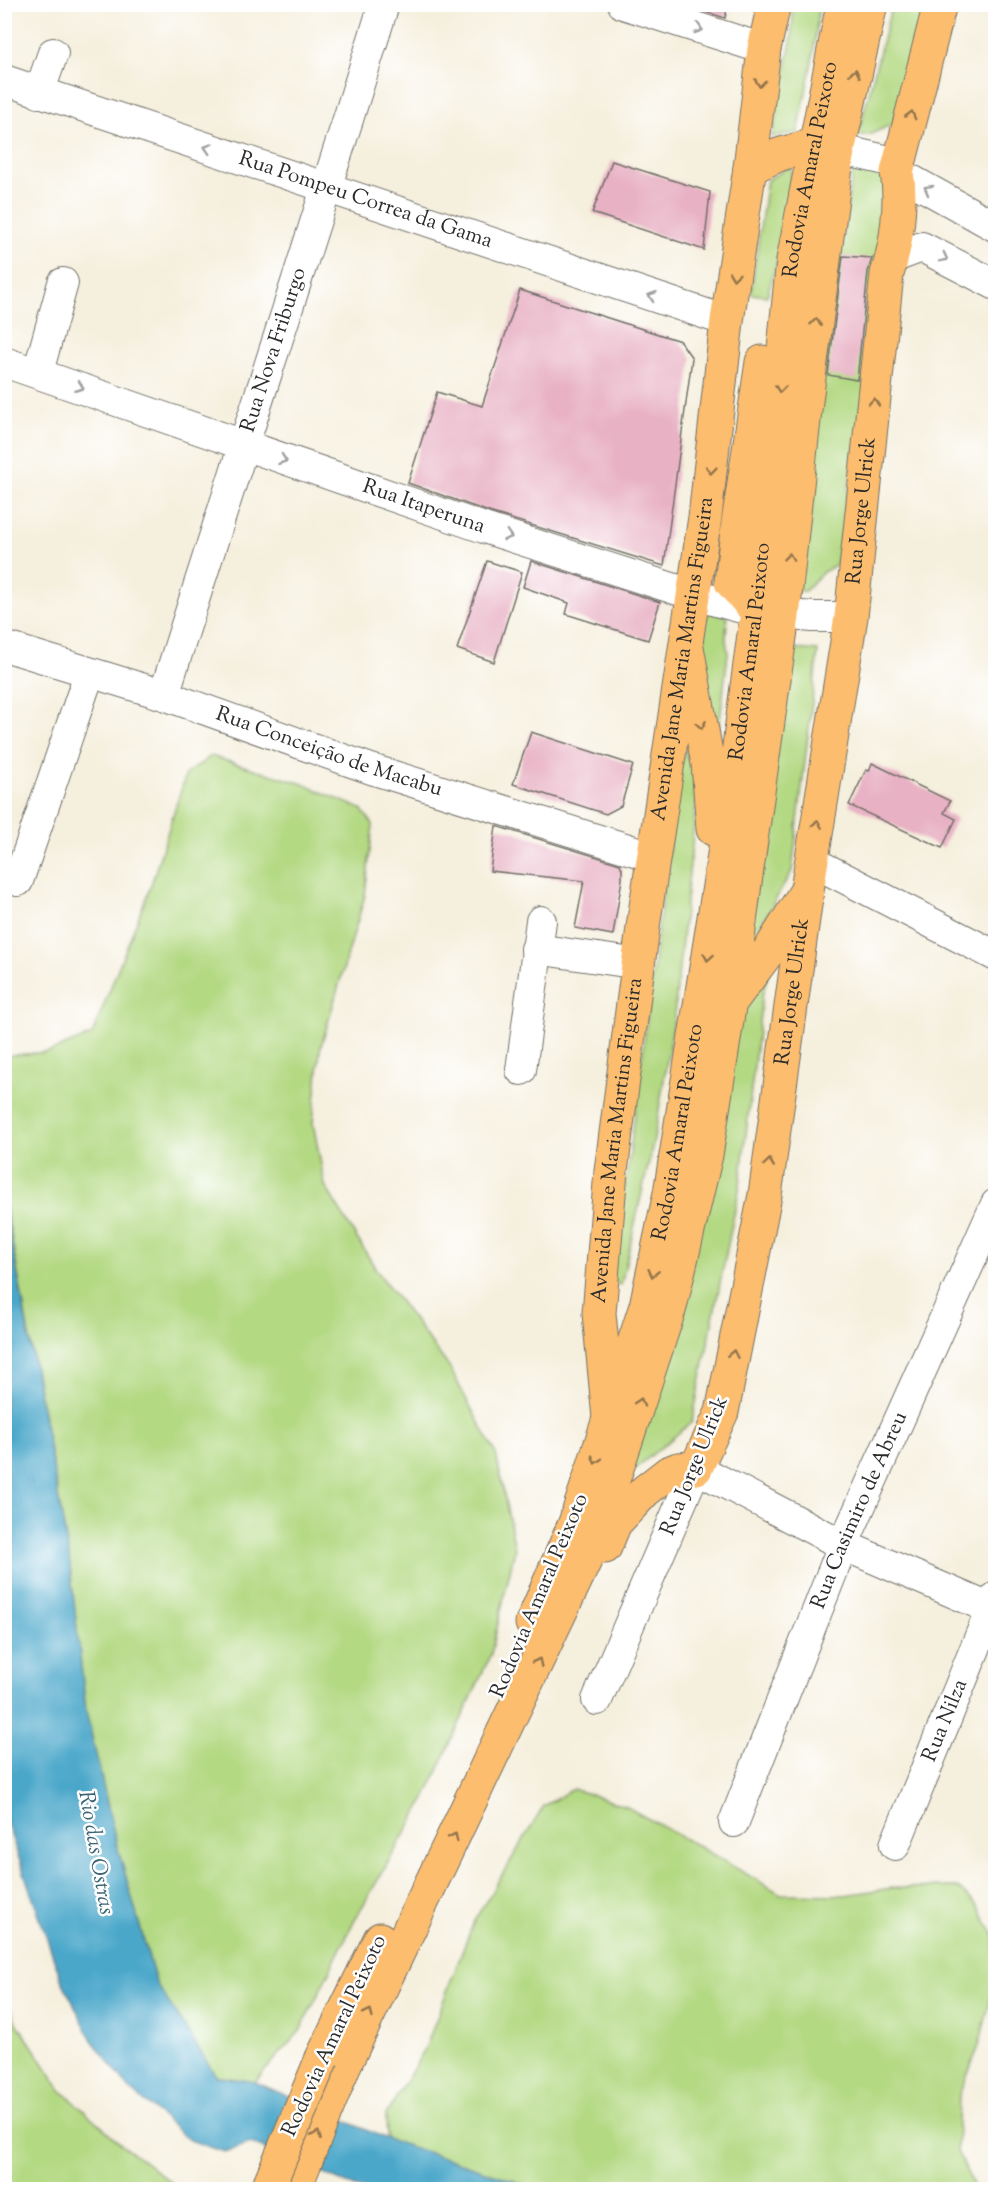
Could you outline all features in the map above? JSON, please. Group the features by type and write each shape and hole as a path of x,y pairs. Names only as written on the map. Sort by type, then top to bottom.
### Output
{"main road":[{"name":"Avenida Jane Maria Martins Figueira","path":"609,1418 599,1313 611,1171 654,857 705,517 727,321 750,168 764,49 774,4"},
{"name":"Rodovia Amaral Peixoto","path":"294,2190 333,2062 523,1644 575,1523 646,1306 670,1192 715,912 770,614 806,401 827,147 843,4"},
{"name":"Rodovia Amaral Peixoto","path":"770,614 731,582 759,378 771,321 793,260 871,4"},
{"name":"Rua Jorge Ulrick","path":"696,1468 722,1412 765,1195 809,876 851,617 887,274 892,258 900,190 897,172 940,4"},
{"path":"750,168 778,155 827,147"},
{"name":"Rodovia Amaral Peixoto","path":"267,2190 558,1620 594,1539 670,1307 706,1155 730,1001 745,883 770,614"},
{"path":"687,647 708,764 712,801 715,912"},
{"path":"730,1001 771,948 809,876"},
{"name":"Avenida Jane Maria Martins Figueira","path":"599,1313 646,1306"},
{"path":"558,1620 586,1591 615,1523 645,1491 668,1473 678,1469 696,1468"},
{"path":"259,2190 273,2190"}],"street":[{"name":"Rua Nova Friburgo","path":"164,695 328,186 384,4"},
{"path":"623,4 764,49"},
{"path":"39,93 54,53"},
{"name":"Rua Pompeu Correa da Gama","path":"4,80 328,186 727,321"},
{"path":"827,147 894,162 897,172 996,227"},
{"path":"892,258 922,246 996,285"},
{"path":"38,372 63,283"},
{"name":"Rua Itaperuna","path":"4,362 483,528 694,596 770,614 851,617"},
{"name":"Rua Conceição de Macabu","path":"4,646 89,674 164,695 371,769 654,857"},
{"path":"18,881 89,674"},
{"path":"809,876 996,956"},
{"path":"521,1070 539,935 639,964"},
{"name":"Rua Casimiro de Abreu","path":"734,1822 843,1545 996,1204"},
{"path":"696,1468 843,1545 994,1605"},
{"name":"Rua Jorge Ulrick","path":"597,1700 696,1468"},
{"name":"Rua Nilza","path":"895,1845 994,1605"}],"green space":[{"path":"793,5 819,5 813,56 798,132 772,137 792,37"},
{"path":"892,5 929,5 893,124 869,135 858,135"},
{"path":"855,158 887,172 866,381 836,565 823,572 805,591 790,590 820,373"},
{"path":"792,165 784,237 767,296 751,294 767,180"},
{"path":"704,611 727,616 728,653 714,751 699,659"},
{"path":"785,648 818,651 792,871 748,947"},
{"path":"691,733 696,806 673,1025 654,1139 621,1285 608,1280 628,1167 678,775"},
{"path":"211,756 303,784 361,809 373,824 365,895 320,1050 313,1123 325,1186 377,1271 449,1367 496,1454 515,1549 491,1654 425,1799 355,1919 300,2031 255,2082 216,2076 156,1983 116,1842 86,1711 69,1556 5,1201 4,1056 49,1052 92,1035 151,885 186,774"},
{"path":"772,958 762,997 740,1185 692,1422 626,1476 738,1008"},
{"path":"573,1789 625,1806 781,1894 844,1895 893,1888 957,1887 978,1906 995,1938 995,1981 979,2046 959,2095 957,2151 975,2189 536,2189 387,2139 386,2115 425,2049 474,1921 544,1806"},
{"path":"5,1996 15,2020 61,2090 120,2143 180,2189 5,2189"}],"water":[{"name":"Rio das Ostras","path":"4,1201 69,1556 86,1711 116,1842 156,1983 216,2076 255,2082 387,2139 536,2189 360,2189 251,2143 225,2152 189,2140 129,2088 92,2040 61,1979 5,1818"}],"building":[{"path":"681,4 728,4 725,18"},
{"path":"612,161 710,192 704,250 592,213"},
{"path":"843,256 872,258 868,272 857,380 828,375"},
{"path":"520,290 680,341 692,358 664,566 489,512 408,483 437,392 482,406"},
{"path":"487,561 522,572 494,662 457,649"},
{"path":"531,561 660,602 648,640 566,614 569,603 523,587"},
{"path":"531,732 633,765 621,806 606,814 513,784"},
{"path":"872,763 950,801 944,813 956,819 942,848 849,805 866,770 869,771"},
{"path":"496,826 620,864 622,879 613,935 575,928 584,881 490,871"}]}
